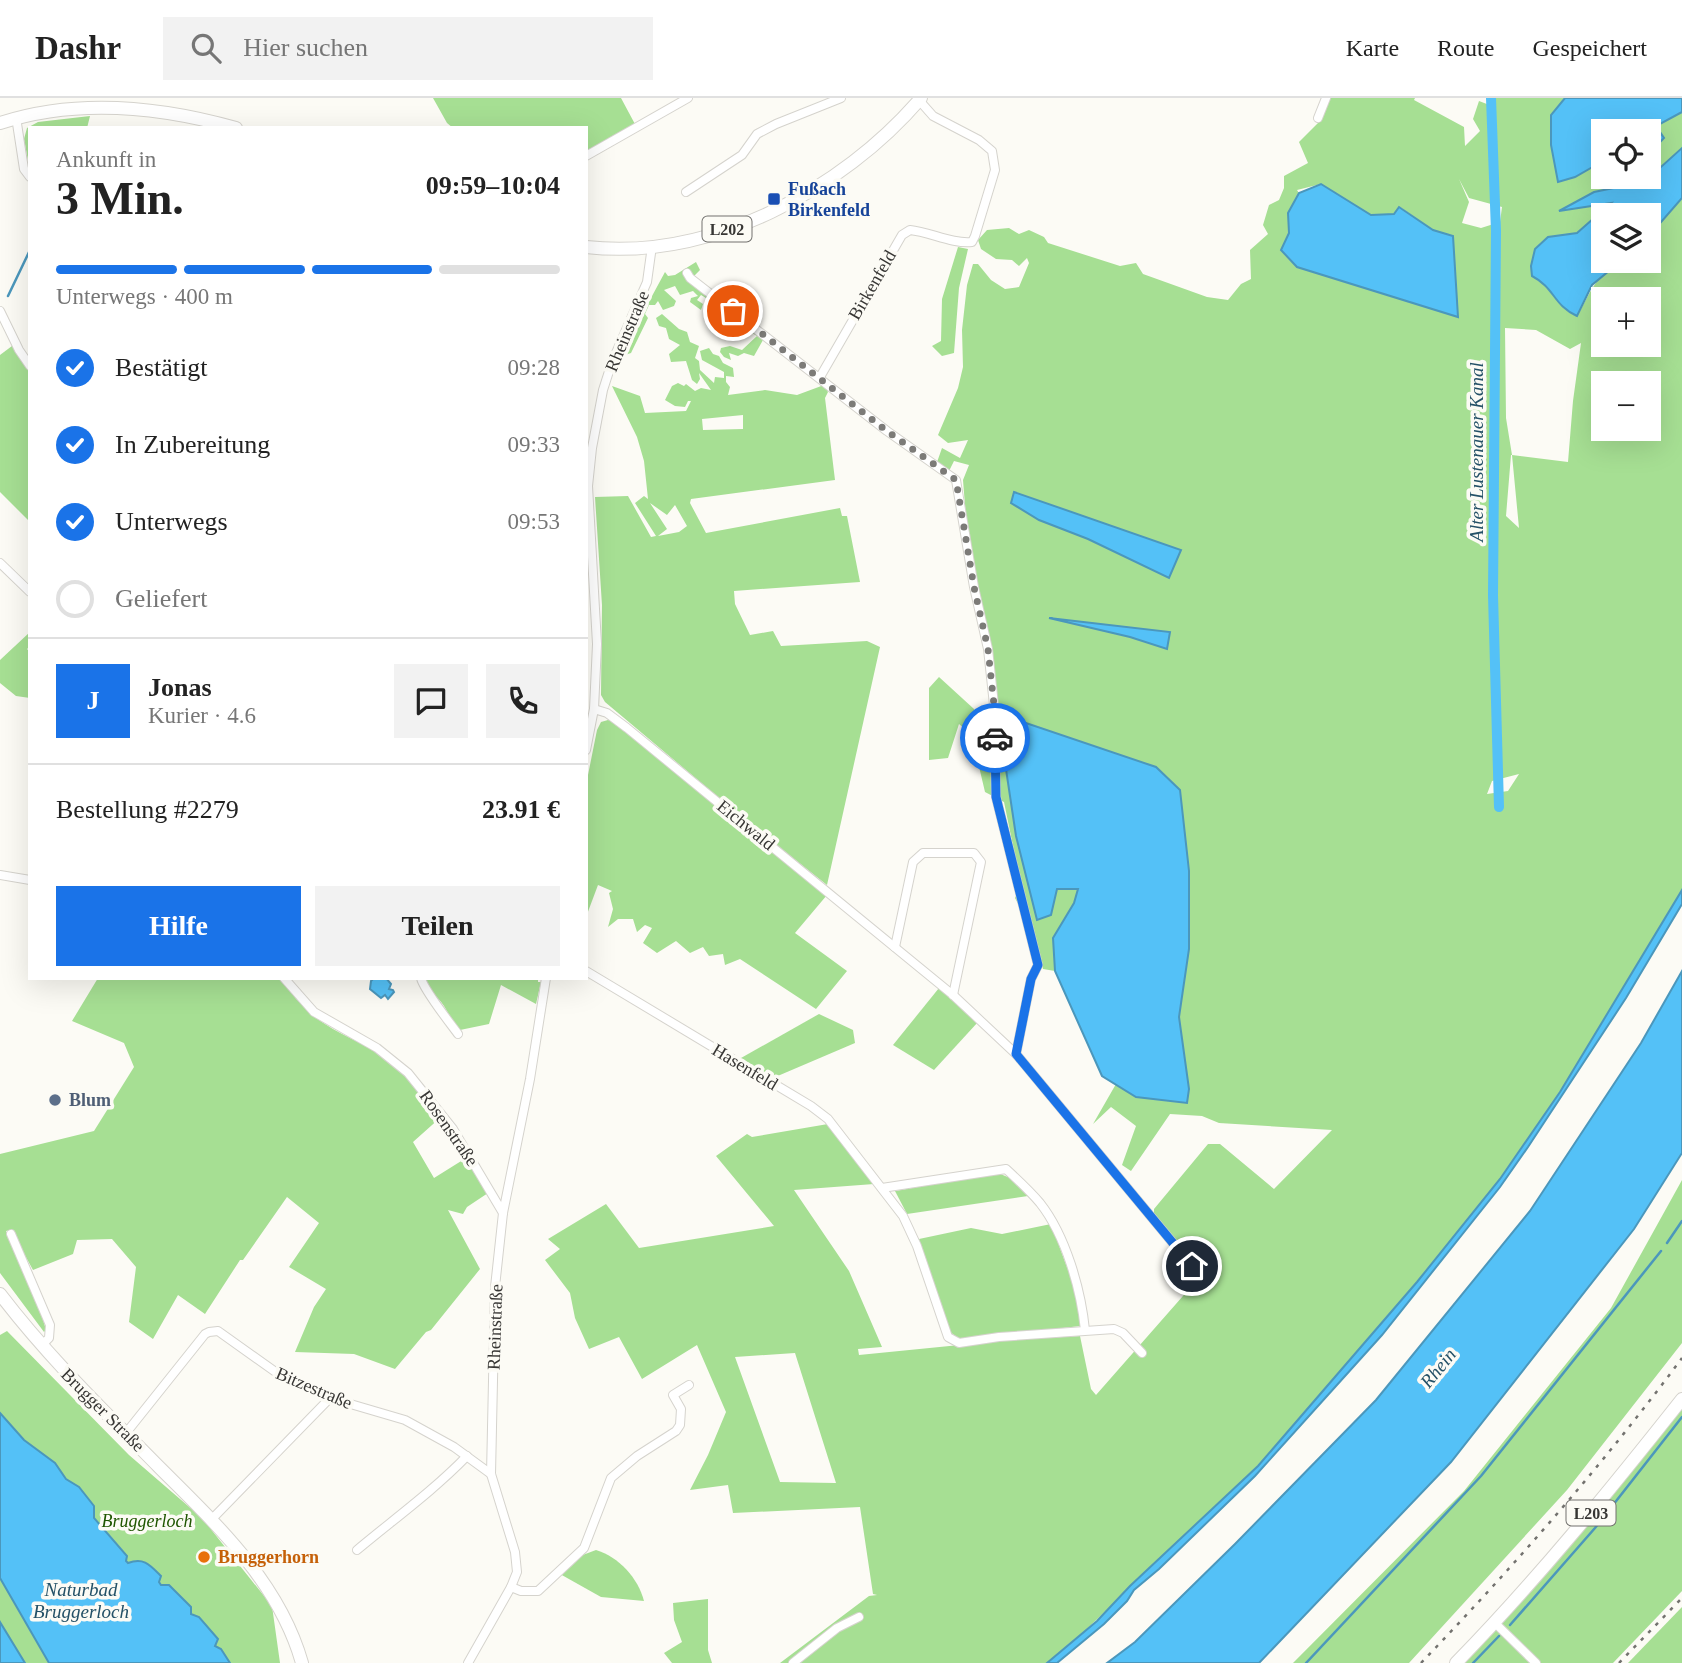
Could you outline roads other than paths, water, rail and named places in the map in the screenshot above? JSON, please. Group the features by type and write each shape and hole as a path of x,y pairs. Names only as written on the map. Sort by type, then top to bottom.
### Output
{"main road":[{"name":"L202","path":"588,247 616,249 652,246 733,228 804,195 857,160 893,128 919,99"},
{"path":"0,123 60,103 155,111 226,126"},
{"name":"Brugger Straße","path":"0,1294 41,1346 212,1520 246,1559 267,1586 291,1629 302,1663"},
{"name":"L203","path":"1456,1663 1495,1623 1596,1507 1682,1399"}],"street":[{"path":"588,155 688,98"},
{"path":"686,192 742,155 757,134 841,98"},
{"path":"1318,118 1326,98"},
{"name":"Birkenfeld","path":"820,377 902,235 910,230 927,232 962,243 972,242 975,236 995,170 992,151 979,140 933,116 919,99"},
{"path":"16,117 24,169 28,174"},
{"name":"Rheinstraße","path":"588,725 594,709 597,644 588,459 612,362 648,282 652,246"},
{"path":"687,273 887,431 956,480 974,587 988,649 994,705 996,797 1038,965 1031,979 1016,1054"},
{"path":"0,311 19,351 28,363"},
{"path":"0,563 28,590"},
{"name":"Eichwald","path":"594,709 607,713 627,727 953,995 1016,1054 1207,1284"},
{"path":"895,947 914,862 923,853 974,853 981,862 953,995"},
{"path":"0,875 28,880"},
{"name":"Hasenfeld","path":"588,972 811,1106 828,1119 903,1216 948,1338 952,1341 959,1343 999,1337 1114,1329 1123,1333 1142,1353"},
{"name":"Rosenstraße","path":"286,980 314,1012 377,1048 408,1073 453,1129 503,1213"},
{"path":"422,980 457,1034"},
{"name":"Rheinstraße","path":"468,1663 517,1572 515,1552 491,1474 495,1287 503,1213 530,1079 546,980"},
{"path":"882,1188 1006,1169 1042,1205 1054,1226 1070,1263 1082,1304 1085,1330"},
{"path":"11,1234 50,1325 49,1338 41,1346"},
{"name":"Bitzestraße","path":"126,1433 208,1332 218,1331 271,1371 330,1398 405,1420 432,1433 491,1474"},
{"path":"511,1587 521,1591 538,1591 577,1556 589,1539 611,1478 637,1456 676,1431 680,1424 681,1409 673,1395 689,1385"},
{"path":"212,1520 330,1398"},
{"path":"357,1550 439,1484 467,1456"},
{"path":"793,1663 838,1628 859,1617"},
{"path":"1495,1623 1536,1663"}],"water":[{"path":"1565,98 1682,98 1682,112 1661,123 1661,119 1591,119 1591,168 1575,177 1558,182 1551,145 1551,115"},
{"path":"1682,148 1682,198 1661,222 1661,203 1591,203 1591,206 1559,211 1594,192 1609,189 1661,189 1661,167"},
{"path":"1321,184 1371,215 1394,214 1399,207 1433,230 1453,236 1458,317 1297,267 1281,250 1289,233 1288,213 1299,193"},
{"path":"1591,221 1591,273 1606,273 1592,285 1577,316 1563,307 1540,281 1532,276 1531,266 1535,249 1548,237 1577,233"},
{"path":"1014,492 1181,550 1169,578 1088,539 1039,520 1011,503"},
{"path":"1049,618 1170,632 1167,649 1130,637"},
{"path":"1010,723 1026,723 1156,767 1180,790 1189,871 1189,949 1179,1017 1189,1089 1187,1103 1136,1097 1102,1076 1055,971 1053,938 1074,903 1078,889 1057,889 1051,915 1037,920 1016,836 1004,756"},
{"path":"1682,890 1682,904 1626,998 1528,1147 1500,1187 1382,1335 1255,1476 1134,1590 1104,1624 1057,1663 1047,1663 1097,1621 1130,1586 1258,1466 1417,1282 1500,1179 1560,1092"},
{"name":"Rhein","path":"1682,971 1682,1153 1634,1229 1451,1462 1259,1663 1107,1663 1135,1642 1376,1400 1530,1211 1641,1043"},
{"path":"388,980 391,984 389,989 394,992 388,999 385,995 381,998 370,989 371,981"},
{"name":"Naturbad Bruggerloch","path":"0,1413 24,1440 55,1463 66,1479 79,1487 94,1506 94,1518 127,1556 126,1561 150,1565 161,1576 161,1585 169,1585 191,1607 191,1614 199,1617 218,1639 215,1646 221,1649 230,1663 49,1663 0,1578"},
{"path":"0,1622 25,1663 0,1663"}],"waterway":[{"name":"Alter Lustenauer Kanal","path":"1491,98 1496,231 1493,595 1499,807"},
{"path":"8,296 28,254"},
{"path":"1667,1243 1682,1221"},
{"path":"1306,1663 1481,1476 1661,1251"},
{"path":"1510,1625 1595,1528 1682,1417"},
{"path":"1473,1663 1499,1636"}],"railway":[{"path":"1421,1663 1556,1515 1621,1438 1682,1358"},
{"path":"1619,1663 1682,1598"}],"place":[{"name":"Fußach Birkenfeld","path":"774,199"},
{"name":"Blum","path":"55,1100"},
{"name":"Bruggerhorn","path":"204,1557"}],"park label":[{"name":"Bruggerloch","path":"147,1521"}]}
